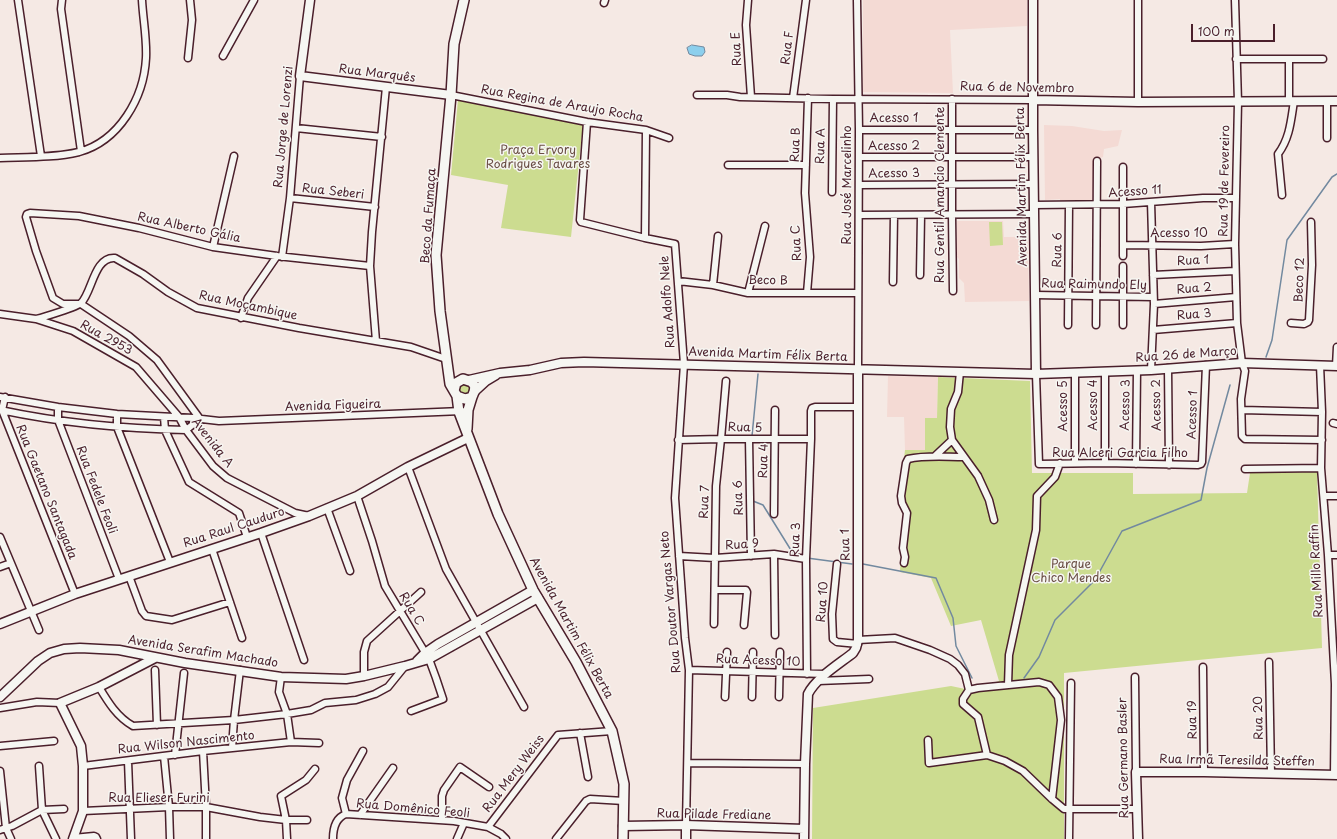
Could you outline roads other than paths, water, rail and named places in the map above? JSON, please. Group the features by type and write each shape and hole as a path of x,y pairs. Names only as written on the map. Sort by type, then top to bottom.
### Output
{"main road":[{"name":"Beco da Fumaça","path":"455,393 450,384 446,361 436,254 451,95 454,44 464,0"},
{"path":"446,361 456,375 465,379 474,384 473,394 465,399 455,393 455,385 465,379"},
{"name":"Avenida Martim Félix Berta","path":"455,393 463,411 468,436 498,514 536,594 576,662 612,731 624,784 623,839"},
{"name":"Avenida Martim Félix Berta","path":"463,411 473,394"}],"street":[{"path":"18,0 41,156"},
{"path":"62,0 61,9 80,151"},
{"path":"0,158 65,154 80,151 100,142 115,131 130,112 141,87 145,68 146,56 142,0"},
{"path":"188,58 192,20 190,0"},
{"path":"223,56 254,0"},
{"name":"Rua Jorge de Lorenzi","path":"241,318 248,298 280,256 290,198 300,76 310,0"},
{"name":"Rua E","path":"748,0 746,25 751,97"},
{"name":"Rua F","path":"793,98 806,0"},
{"name":"Rua José Marcelinho","path":"856,0 860,185 858,370"},
{"name":"Avenida Martim Félix Berta","path":"1033,0 1033,157 1036,374 1039,464"},
{"path":"1138,0 1138,102"},
{"name":"Rua 19 de Fevereiro","path":"1235,0 1238,102 1235,271 1237,323 1242,363 1245,371 1241,399 1242,436 1245,439 1322,440"},
{"path":"1236,59 1323,59"},
{"path":"1282,195 1278,154 1285,145 1290,128 1292,101 1289,59"},
{"name":"Rua Marquês","path":"300,76 451,95"},
{"path":"376,341 370,266 386,87"},
{"name":"Rua Regina de Araujo Rocha","path":"451,95 587,122 646,130 669,138"},
{"name":"Rua 6 de Novembro","path":"697,95 833,99 1138,102 1337,101"},
{"name":"Rua B","path":"806,193 808,98"},
{"name":"Rua A","path":"832,192 833,99"},
{"name":"Rua Gentil Amancio Clemente","path":"952,99 953,291"},
{"path":"1327,101 1327,138"},
{"name":"Rua Adolfo Nele","path":"587,122 580,222 675,244 684,364"},
{"path":"296,128 382,137"},
{"path":"645,238 646,130"},
{"name":"Acesso 1","path":"859,130 952,130"},
{"path":"952,130 1033,130"},
{"path":"213,247 234,156"},
{"name":"Acesso 2","path":"859,157 952,158"},
{"path":"952,158 1033,157"},
{"path":"1096,160 1096,325"},
{"path":"728,165 806,165"},
{"path":"1123,167 1123,256"},
{"name":"Acesso 3","path":"860,185 1034,184"},
{"name":"Rua C","path":"806,193 810,257 807,293"},
{"name":"Rua Seberi","path":"290,198 375,207"},
{"name":"Acesso 11","path":"1034,205 1097,205 1203,198 1236,198"},
{"path":"1151,202 1151,245 1154,304 1151,370"},
{"name":"Rua 6","path":"1068,295 1069,205"},
{"name":"Rua Alberto Gália","path":"81,304 63,304 53,298 36,251 26,217 27,214 79,216 139,228 213,247 370,266"},
{"path":"859,215 1034,214"},
{"path":"893,282 894,215"},
{"path":"920,275 921,215"},
{"name":"Beco 12","path":"1291,323 1304,324 1309,320 1312,265 1311,222"},
{"path":"748,293 765,226"},
{"path":"713,285 718,236"},
{"name":"Acesso 10","path":"1123,245 1201,246 1235,244"},
{"name":"Rua Moçambique","path":"81,304 96,272 107,259 115,258 144,274 168,292 197,308 241,318 411,348 446,361"},
{"path":"1123,266 1123,325"},
{"name":"Rua 1","path":"1153,275 1235,271"},
{"name":"Beco B","path":"678,282 713,285 748,293 858,293"},
{"name":"Rua Raimundo Ely","path":"1035,295 1153,296"},
{"path":"1068,295 1068,325"},
{"name":"Rua 2","path":"1154,304 1236,297"},
{"path":"2,397 1,410 58,420 117,427 186,430 200,418 157,360 129,336 81,304 36,320"},
{"name":"Rua 2953","path":"0,314 36,320 73,331 136,367 179,417"},
{"name":"Rua 3","path":"1153,330 1237,323"},
{"path":"1337,347 1337,366"},
{"name":"Avenida Martim Félix Berta","path":"465,379 530,370 562,363 584,362 1036,374"},
{"name":"Rua 26 de Março","path":"1036,374 1151,370 1242,363 1337,366"},
{"name":"Rua Doutor Vargas Neto","path":"684,364 675,498 685,638 689,670 686,839"},
{"name":"Acesso 1","path":"1201,464 1206,365"},
{"name":"Rua Millo Raffin","path":"1320,365 1322,412 1321,468 1334,609 1336,775"},
{"name":"Acesso 2","path":"1168,368 1169,465"},
{"name":"Rua 1","path":"858,370 858,642"},
{"name":"Acesso 3","path":"1136,464 1137,370"},
{"path":"960,372 958,392 951,409 950,427 952,440 978,476 989,500 994,520"},
{"name":"Acesso 4","path":"1105,372 1105,463"},
{"name":"Avenida Martim Félix Berta","path":"473,394 486,381 500,373"},
{"name":"Acesso 5","path":"1075,373 1075,463"},
{"name":"Rua 7","path":"714,624 716,486 722,439 726,381"},
{"name":"Avenida Figueira","path":"2,397 58,407 116,414 200,418 219,421 463,411"},
{"name":"Rua Fedele Feoli","path":"58,407 58,420 119,580"},
{"name":"Rua 3","path":"807,674 806,559 812,439 811,411 812,408 815,407 857,407"},
{"name":"Rua Gaetano Santagada","path":"1,410 75,594"},
{"name":"Rua 4","path":"774,410 774,514"},
{"path":"1242,410 1322,412"},
{"path":"116,414 117,427 170,562"},
{"path":"164,417 165,430 189,482 239,513 247,537"},
{"name":"Avenida A","path":"179,417 186,430 213,466 227,478 296,516"},
{"name":"Rua Raul Cauduro","path":"0,624 75,594 261,533 296,516 308,516 357,496 408,467 468,436"},
{"name":"Rua 6","path":"749,439 751,556"},
{"name":"Rua 5","path":"678,440 812,439"},
{"path":"935,456 952,440"},
{"path":"904,564 905,557 903,548 907,513 902,503 901,496 906,462 908,459 912,458 935,456 964,457"},
{"path":"1008,685 1009,655 1036,530 1037,496 1055,477 1060,463"},
{"name":"Rua Alceri Garcia Filho","path":"1039,464 1201,464"},
{"path":"408,467 446,569 524,707"},
{"path":"1245,469 1321,468"},
{"name":"Rua C","path":"357,496 385,586 427,656 443,699 411,711"},
{"path":"1324,496 1337,496"},
{"path":"327,508 350,571"},
{"path":"261,533 304,660"},
{"path":"0,536 39,630"},
{"path":"212,549 242,638"},
{"path":"774,554 775,635"},
{"name":"Rua 9","path":"679,556 715,558 774,554 806,559"},
{"path":"1328,556 1337,555"},
{"path":"0,568 11,563"},
{"name":"Rua 10","path":"837,564 832,614 833,639 837,642 858,642"},
{"path":"129,576 142,612 146,616 172,620 230,602"},
{"path":"715,590 746,590 744,625"},
{"path":"364,676 364,652 367,641 420,592"},
{"name":"Avenida Serafim Machado","path":"0,697 38,661 50,653 64,649 80,648 119,650 155,658 281,677 346,679 364,676 417,662 476,622 536,594"},
{"name":"Avenida Serafim Machado","path":"427,656 480,630 536,594"},
{"path":"804,839 807,699 811,688 853,653 858,642 895,638 930,650 950,659 958,665 965,674 970,690"},
{"path":"725,697 727,652"},
{"path":"752,697 753,652"},
{"path":"779,698 780,652"},
{"path":"0,708 37,702 60,703 99,687 155,658"},
{"name":"Rua 20","path":"1269,662 1271,773"},
{"path":"99,687 112,708 126,723 133,726 178,724 287,714 311,710 326,703 356,700 375,694 388,687 405,666"},
{"name":"Rua 19","path":"1203,667 1204,772"},
{"path":"155,670 157,725"},
{"path":"232,748 240,670"},
{"name":"Rua Acesso 10","path":"689,670 826,674"},
{"path":"175,755 184,673"},
{"name":"Rua Germano Basler","path":"1135,676 1138,839"},
{"path":"281,677 279,692 287,714 291,742"},
{"path":"818,681 869,679"},
{"path":"987,755 978,717 963,704 963,699 970,690 1039,682 1049,685 1058,697 1061,720 1052,799"},
{"path":"1068,839 1071,683"},
{"path":"60,703 81,746 83,766 83,811 73,839 94,836 96,836 97,839"},
{"path":"588,777 580,733 612,731"},
{"name":"Rua Mery Weiss","path":"488,827 558,735 580,733"},
{"path":"928,740 929,763 987,755 1005,761 1023,771 1052,799 1064,808 1137,809"},
{"path":"0,746 54,741"},
{"name":"Rua Wilson Nascimento","path":"83,766 291,742 319,743"},
{"path":"203,751 206,839"},
{"path":"346,814 342,798 347,780 363,751"},
{"path":"164,756 170,839"},
{"path":"128,760 131,839"},
{"path":"688,763 805,764"},
{"path":"39,766 42,810 56,839"},
{"path":"442,820 442,796 444,790 460,767 489,788"},
{"path":"360,815 393,768"},
{"path":"287,839 286,820 281,796 306,780 315,769"},
{"path":"0,771 3,829 11,839"},
{"name":"Rua Irmã Teresilda Steffen","path":"1136,772 1336,775"},
{"path":"556,839 586,801 624,801"},
{"name":"Rua Elieser Furini","path":"83,811 168,807 206,808 260,817 286,820 307,820"},
{"path":"3,829 42,810 64,809"},
{"name":"Rua Domênico Feoli","path":"333,839 333,829 335,825 340,818 346,814 442,820 464,823 488,827 501,834 506,839"},
{"path":"457,839 464,823"},
{"name":"Rua Pilade Frediane","path":"623,826 686,825 804,829"}],"water":[{"path":"692,45 704,47 705,52 702,56 689,54 687,48"}],"waterway":[{"path":"1266,357 1272,340 1287,240 1332,177 1337,174"},
{"path":"752,436 758,374"},
{"path":"1024,678 1039,657 1055,620 1095,580 1122,531 1201,500 1207,468 1230,385"},
{"path":"753,501 763,505 794,555"},
{"path":"807,558 852,564"},
{"path":"863,564 936,578 953,618 956,646 972,678"}],"park label":[{"name":"Praça Ervory Rodrigues Tavares","path":"538,158"},
{"name":"Parque Chico Mendes","path":"1071,572"}]}
